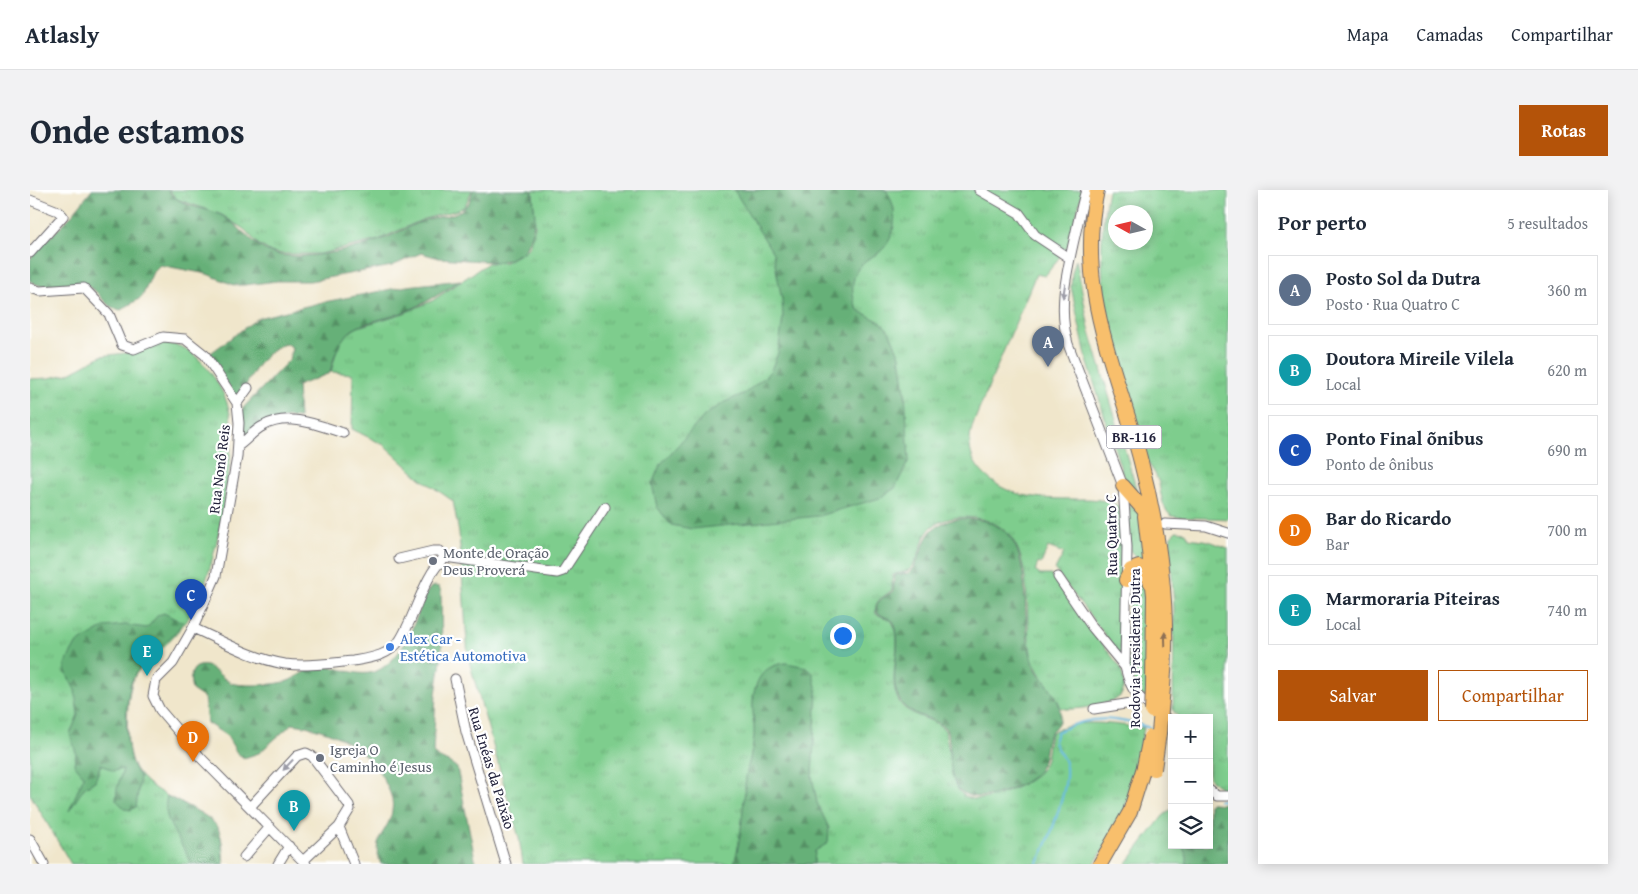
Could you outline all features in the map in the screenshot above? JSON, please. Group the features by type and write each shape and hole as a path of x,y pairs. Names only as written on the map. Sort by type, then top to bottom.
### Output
{"highway":[{"name":"Rodovia Presidente Dutra","path":"1090,190 1083,220 1082,260 1084,288 1095,337 1144,510 1154,596 1158,687"},
{"name":"Rodovia Presidente Dutra","path":"1097,190 1090,233 1093,292 1110,359 1143,471 1160,550 1166,654 1151,729 1149,768 1137,820 1110,864"},
{"path":"1143,471 1165,524 1160,550"},
{"path":"1121,481 1144,510"},
{"path":"1126,580 1134,568 1144,569 1150,579 1154,596"},
{"name":"Rodovia Presidente Dutra","path":"1100,864 1130,812 1149,768"}],"street":[{"path":"979,190 1020,213 1035,236 1068,257"},
{"name":"Rua Quatro C","path":"1086,190 1065,283 1063,322 1068,344 1121,481 1126,580 1125,667 1132,690 1168,721"},
{"path":"30,200 60,212 63,218 30,253"},
{"name":"Rua Nonô Reis","path":"30,288 40,292 81,287 85,289 109,314 120,343 128,348 136,348 163,337 185,339 205,355 237,403 240,423 238,446 217,570 193,628 173,662 156,680 153,690 154,700 175,728 304,862"},
{"path":"237,403 248,388"},
{"path":"238,446 261,427 278,420 304,421 343,433"},
{"path":"399,559 433,550 440,552 445,557 557,573 563,571 605,507"},
{"path":"1165,524 1206,526 1228,533"},
{"path":"193,628 244,651 284,664 333,663 382,655 390,651 400,639 434,568 445,557"},
{"path":"1058,577 1092,627 1125,667"},
{"name":"Rua Enéas da Paixão","path":"455,679 466,732 506,864"},
{"path":"1094,709 1144,701"},
{"path":"250,807 297,756 306,753 312,756 349,805 348,814 339,826 304,862"},
{"path":"1213,792 1218,796 1228,796"},
{"path":"339,826 354,864"},
{"path":"244,857 270,828"},
{"path":"30,839 44,864"},
{"path":"278,864 290,846"}],"green space":[{"path":"92,190 168,190 173,196 185,203 221,215 264,249 280,255 292,256 317,255 354,248 383,239 427,219 451,215 468,204 473,190 532,190 535,216 532,235 524,251 508,260 496,262 439,258 421,253 392,266 310,281 277,281 244,285 234,285 207,274 160,265 153,272 142,297 121,310 110,306 94,290 84,285 42,286 30,281 30,260 34,253 71,216"},
{"path":"169,190 472,190 465,206 458,210 424,219 378,240 320,254 282,254 271,252 258,244 245,230 222,215 177,199"},
{"path":"533,190 1083,190 1068,246 1045,276 1036,274 973,424 970,449 981,471 990,480 1012,492 1036,497 1097,500 1109,502 1119,507 1122,534 1121,656 1055,570 1064,553 1048,547 1041,564 1038,563 1035,571 1040,575 1051,575 1120,667 1124,685 1123,692 1117,698 1102,704 1073,709 1061,708 1032,658 1025,576 1021,557 1013,540 1000,527 981,519 970,517 952,518 941,521 931,528 924,539 914,564 908,571 893,575 892,590 877,602 875,609 876,614 891,620 895,629 897,650 894,683 900,703 910,712 935,722 945,730 956,787 969,798 986,798 1007,792 1028,781 1044,766 1051,733 1061,728 1084,723 1096,723 1144,728 1129,796 1119,826 1094,864 523,864 519,838 468,657 459,533 453,501 420,478 384,445 352,429 353,374 331,372 338,345 346,334 358,327 404,313 432,301 488,263 506,262 529,247 535,226"},
{"path":"734,190 886,190 893,205 894,213 891,237 887,245 878,254 860,266 854,278 853,291 858,310 882,323 889,331 900,356 905,392 909,460 895,488 880,498 818,516 692,529 671,525 657,507 652,484 660,465 705,415 725,402 745,393 771,370 778,353 783,318 782,300 773,253"},
{"path":"1108,190 1228,190 1228,519 1175,517 1165,509 1159,483 1147,461 1142,445 1108,319 1102,269 1102,244"},
{"path":"1076,259 1089,328 1139,498 1123,476 1087,360 1071,287"},
{"path":"461,280 434,298 412,309 364,324 355,329 340,343 330,373 297,386 299,418 287,417 241,441 242,409 289,360 292,348 288,344 279,346 264,357 237,400 208,355 258,318 319,303 407,286"},
{"path":"158,343 175,345 192,353 207,368 219,386 230,414 230,457 216,543 202,592 194,609 181,628 134,677 128,701 128,745 130,758 135,769 143,778 162,793 205,816 215,824 222,840 224,864 71,864 30,794 30,379 68,374 101,356 134,352"},
{"path":"1130,505 1133,505 1139,511 1146,567 1130,551"},
{"path":"957,519 985,521 1004,531 1016,547 1022,567 1028,638 1032,660 1039,674 1054,693 1060,708 1059,722 1049,735 1042,765 1036,774 1009,790 997,794 974,797 965,794 954,781 946,729 936,722 912,712 902,704 895,684 896,631 893,621 877,613 876,609 878,602 893,591 895,575 909,573 913,569 931,531 945,522"},
{"path":"1176,531 1186,532 1189,538 1209,541 1228,548 1228,789 1220,788 1213,782 1213,714 1176,714 1173,710 1174,608 1171,536"},
{"path":"1138,574 1146,580 1150,701 1139,693 1129,670 1130,580"},
{"path":"439,587 441,591 442,654 436,694 433,753 457,768 476,864 381,864 377,848 378,842 390,818 392,800 385,782 369,759 358,749 334,735 306,726 292,724 259,753 244,758 237,753 227,736 207,723 204,698 192,690 191,676 193,670 199,666 204,666 213,669 226,680 235,684 255,685 288,681 316,667 359,673 376,671 385,666 400,651 410,633 426,594 430,588"},
{"path":"164,613 183,623 141,667 131,683 128,696 126,726 130,756 134,768 140,777 136,807 131,810 125,809 116,800 117,788 123,769 113,771 101,764 95,781 84,788 69,811 84,776 74,764 76,753 70,734 78,715 75,690 65,671 65,664 76,644 105,627 125,625 147,628 158,615"},
{"path":"786,663 807,667 813,674 817,691 812,776 817,803 829,828 828,843 815,851 814,864 734,864 741,832 746,777 753,741 753,697 759,678 765,671 772,666"},
{"path":"167,796 209,818 214,823 221,837 224,864 191,864 169,823 166,805"},
{"path":"1213,803 1228,804 1228,864 1126,864 1168,812 1168,849 1213,849"},
{"path":"1213,803 1228,804 1228,864 1187,864 1187,857 1184,849 1213,849"}],"waterway":[{"path":"1037,864 1047,844 1065,784 1065,763 1054,742 1057,732 1082,722 1105,719 1128,722 1154,729"},
{"path":"1219,800 1228,801"}],"place":[{"name":"Posto Sol da Dutra","path":"1048,367"},
{"name":"Monte de Oração Deus Proverá","path":"433,561"},
{"name":"Ponto Final õnibus","path":"191,620"},
{"name":"Alex Car - Estética Automotiva","path":"390,647"},
{"name":"Marmoraria Piteiras","path":"147,676"},
{"name":"Igreja O Caminho é Jesus","path":"320,758"},
{"name":"Bar do Ricardo","path":"193,762"},
{"name":"Doutora Mireile Vilela","path":"294,831"}]}
